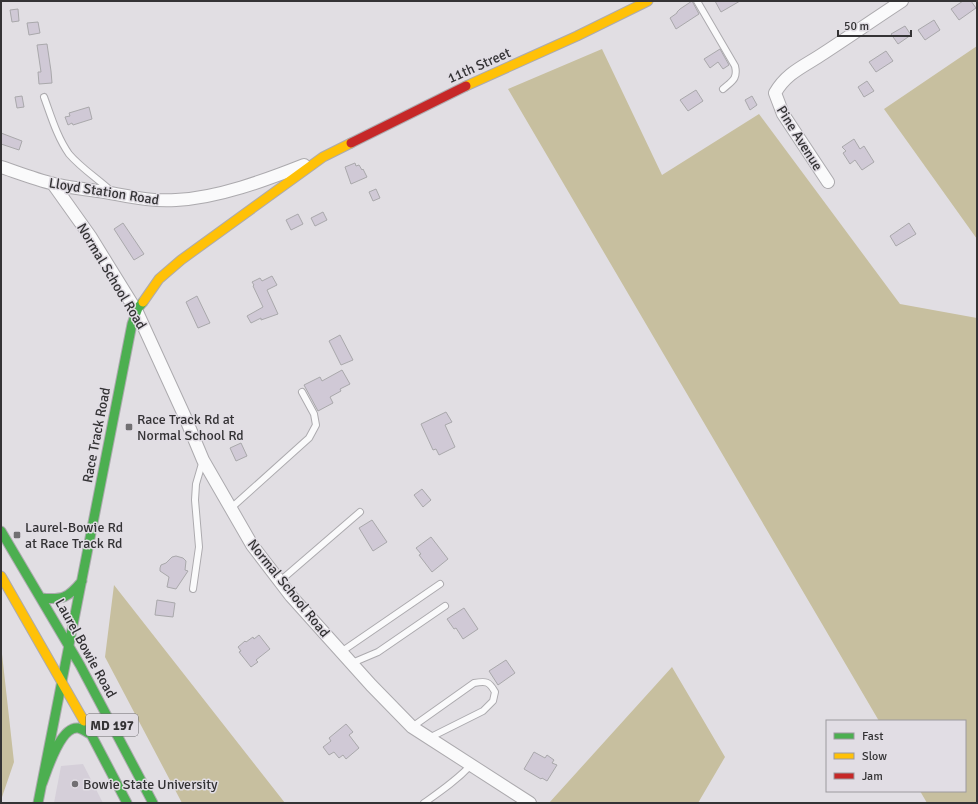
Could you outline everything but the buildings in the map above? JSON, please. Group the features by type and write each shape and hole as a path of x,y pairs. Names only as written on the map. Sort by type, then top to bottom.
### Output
{"main road":[{"name":"11th Street","path":"323,157 451,93 578,36 648,1"},
{"name":"Race Track Road","path":"38,803 70,647 132,324 137,312 158,279 323,157"},
{"name":"Laurel Bowie Road","path":"1,531 70,647 153,803"},
{"name":"MD 197","path":"1,576 92,735 127,803"},
{"path":"41,598 59,600 71,595 82,581"},
{"path":"42,784 64,733 70,729 78,728 92,735"}],"street":[{"name":"Pine Avenue","path":"828,182 783,114 775,93 781,83 796,70 822,55 902,1"},
{"name":"Lloyd Station Road","path":"1,167 56,184 116,195 165,200 199,197 219,193 279,175 323,157"},
{"name":"Normal School Road","path":"56,184 137,312 203,460 252,546 341,652 412,727 530,803"}],"lane":[{"path":"697,1 735,66 736,73 734,79 723,90"},
{"path":"44,97 59,136 70,154 83,168 116,195"},
{"path":"230,509 309,438 316,425 314,414 302,392"},
{"path":"192,589 199,547 195,500 196,484 203,460"},
{"path":"280,581 360,512"},
{"path":"341,652 440,584"},
{"path":"352,663 378,652 445,606"},
{"path":"412,727 474,683 484,681 491,684 495,692 493,700 483,711 429,738"},
{"path":"424,803 447,787 471,765"}],"shaded area":[{"path":"977,46 977,239 884,109"},
{"path":"602,49 662,175 759,114 900,304 977,318 977,803 927,803 921,792 966,792 966,720 878,720 508,89"},
{"path":"114,585 285,803 182,803 105,657"},
{"path":"1,645 14,762 1,800"},
{"path":"672,667 725,757 698,803 549,803"},
{"name":"Bowie State University","path":"83,764 103,803 54,803 61,766"}],"traffic: fast":[{"path":"38,803 132,324 138,308 143,302"},
{"path":"1,531 80,665 153,803"},
{"path":"41,598 55,599 64,597 73,591 82,581"},
{"path":"84,721 127,803"},
{"path":"42,784 55,750 65,734 71,729 78,728 92,735"}],"traffic: slow":[{"path":"466,86 577,36 648,1"},
{"path":"143,302 159,279 181,260 323,157 351,143"},
{"path":"1,576 84,721"}],"traffic: jam":[{"path":"351,143 466,86"}],"place":[{"name":"Race Track Rd at Normal School Rd","path":"129,427"},
{"name":"Laurel-Bowie Rd at Race Track Rd","path":"17,535"},
{"name":"Bowie State University","path":"75,784"}]}
